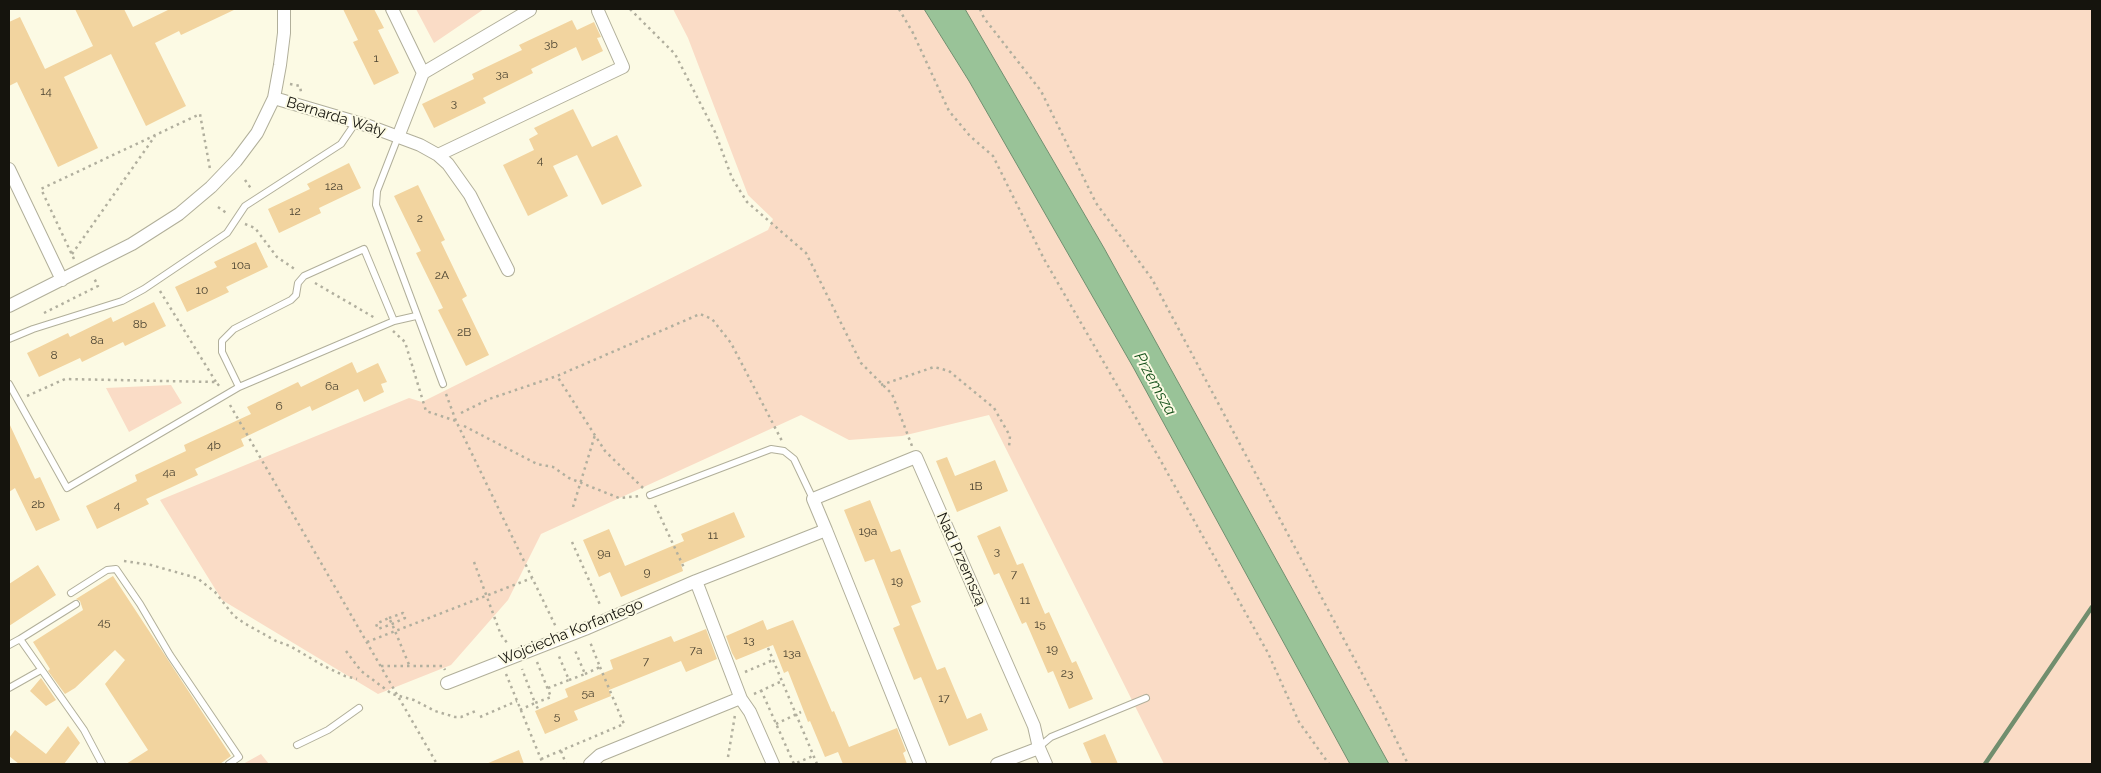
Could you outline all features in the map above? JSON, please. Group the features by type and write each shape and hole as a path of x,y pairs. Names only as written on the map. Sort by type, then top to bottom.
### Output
{"street":[{"path":"9,306 60,275 89,266 132,244 179,214 211,187 236,161 257,133 274,98 283,41 284,9"},
{"path":"392,9 423,73 529,9"},
{"path":"438,155 623,67 598,11"},
{"name":"Bernarda Wały","path":"398,137 423,73"},
{"name":"Bernarda Wały","path":"274,98 356,122 420,144 438,155 448,164 470,196 508,270"},
{"path":"9,169 60,275"},
{"path":"916,457 813,499 920,764"},
{"name":"Nad Przemszą","path":"916,457 1034,726 1038,748 1046,764"},
{"name":"Wojciecha Korfantego","path":"446,683 826,530"},
{"path":"693,582 733,677 740,699 750,712 774,764"},
{"path":"590,764 600,755 740,699"},
{"path":"997,764 1038,748"}],"lane":[{"path":"9,339 33,329 122,301 154,282 228,233 245,206 341,144 356,122"},
{"path":"398,137 377,191 376,205 443,384"},
{"path":"239,387 222,352 222,341 234,329 291,300 296,295 298,283 304,276 364,249 394,321"},
{"path":"9,384 67,488 239,387 394,321 416,316"},
{"path":"650,495 771,449 784,451 794,459 813,499"},
{"path":"71,593 107,570 116,569 140,604 170,655 239,757 229,764"},
{"path":"9,645 76,604"},
{"path":"20,639 63,704 84,730 102,764"},
{"path":"9,688 42,670"},
{"path":"1038,748 1051,736 1146,698"},
{"path":"297,745 328,730 359,708"}],"path":[{"path":"630,9 675,54 715,132 732,178 747,202 806,253 861,363 892,394 916,457"},
{"path":"899,9 913,33 948,111 970,136 993,156 1044,259 1158,456 1268,653 1299,722 1329,764"},
{"path":"980,9 984,18 1041,91 1096,203 1152,279 1381,709 1408,764"},
{"path":"60,275 75,261 41,190 200,114 211,173 217,167"},
{"path":"72,254 156,135"},
{"path":"237,220 255,228 277,257 304,276 386,325 405,342 426,412 456,421"},
{"path":"41,314 98,286 89,266"},
{"path":"154,282 225,395 437,764"},
{"path":"461,413 489,399 557,376 700,314 712,319 732,343 783,443"},
{"path":"881,384 934,367 949,371 994,408 1010,436 1009,447"},
{"path":"557,376 605,451 650,495 693,582"},
{"path":"17,401 64,379 216,382"},
{"path":"447,401 561,638 585,674"},
{"path":"464,426 537,464 553,467 569,478 619,498 650,495"},
{"path":"573,507 595,436"},
{"path":"572,542 606,619"},
{"path":"125,560 151,564 197,578 208,586 234,616 244,623 276,641 290,646 324,666 345,676 357,679"},
{"path":"474,562 501,635 516,655 538,709"},
{"path":"367,642 532,578"},
{"path":"403,613 405,618 378,629 376,624 389,618 403,613"},
{"path":"397,616 399,621"},
{"path":"389,618 410,667"},
{"path":"541,759 624,724 584,628"},
{"path":"561,638 568,680"},
{"path":"768,648 817,764"},
{"path":"520,710 551,697 532,649"},
{"path":"346,650 354,664 370,679 399,697 414,700 434,711 461,717 478,710"},
{"path":"733,677 773,660"},
{"path":"500,661 543,764"},
{"path":"381,666 443,666"},
{"path":"548,688 600,667"},
{"path":"728,757 740,699 782,681"},
{"path":"761,690 794,764 813,756"},
{"path":"480,717 517,702"},
{"path":"776,724 801,712"},
{"path":"561,750 566,764"}],"shaded area":[{"path":"416,9 484,9 434,43"},
{"path":"673,9 924,9 969,81 1133,367 1350,764 1164,764 989,415 902,436 849,440 801,415 541,534 508,600 451,665 378,694 222,600 160,500 409,398 422,402 768,230 773,219 748,195 688,38"},
{"path":"965,9 2092,9 2092,764 1389,764 1104,248"},
{"path":"171,385 182,403 129,432 106,388"},
{"path":"261,754 269,764 243,764"}],"water":[{"name":"Przemsza","path":"924,9 965,9 1104,248 1389,764 1350,764 1133,367 969,81"}],"building":[{"path":"75,9 124,9 133,27 170,9 236,9 181,35 179,31 155,43 186,106 146,126 111,54 64,77 98,148 58,167 17,82 9,86 9,22 20,17 45,69 93,46"},
{"path":"343,9 374,9 384,28 378,30 399,73 374,85 353,42 358,40"},
{"path":"572,20 577,30 594,22 601,37 597,38 603,51 582,61 576,47 531,69 533,73 483,98 486,103 434,128 422,104 474,79 472,74 522,50 519,45"},
{"path":"573,109 592,147 617,135 642,186 602,205 577,155 553,166 568,196 528,216 503,165 534,150 529,139 538,134 534,128"},
{"path":"349,163 361,188 319,208 321,213 279,233 268,209 310,189 307,184"},
{"path":"418,185 445,240 441,242 467,296 462,299 489,355 466,366 438,310 443,308 416,253 421,251 394,196"},
{"path":"256,242 268,267 226,287 229,292 187,312 175,287 217,267 214,262"},
{"path":"154,302 166,326 125,346 123,342 82,362 80,358 39,377 27,353 68,333 70,337 111,317 113,322"},
{"path":"352,362 357,373 378,363 387,382 381,384 384,392 364,402 358,389 312,411 310,406 241,439 244,446 195,469 198,475 146,499 149,504 97,529 86,506 137,481 135,475 186,451 184,445 251,414 247,407 298,382 301,387"},
{"path":"9,423 35,479 40,477 60,520 36,531 15,488 9,492"},
{"path":"947,457 955,476 995,460 1008,491 957,512 936,461"},
{"path":"870,500 891,552 900,549 921,602 911,606 937,670 945,667 967,719 981,713 988,730 949,746 921,677 914,680 893,628 900,625 874,559 865,562 844,510"},
{"path":"734,512 745,537 681,564 683,571 621,597 610,572 599,577 583,540 609,529 625,566 684,541 681,534"},
{"path":"1000,526 1017,565 1023,563 1045,614 1049,612 1072,663 1076,661 1093,699 1069,709 1053,671 1048,673 1026,622 1022,624 999,573 994,575 977,536"},
{"path":"38,565 56,595 9,626 9,584"},
{"path":"113,576 231,756 220,764 126,764 148,750 105,684 125,660 115,650 75,688 65,694 48,671 50,669 33,642 83,610 80,601 76,599"},
{"path":"763,620 767,630 793,620 849,747 897,728 906,751 903,753 907,764 843,764 838,752 825,757 810,721 808,722 788,671 784,673 773,645 736,660 732,653 726,636"},
{"path":"706,629 717,659 686,672 681,661 609,690 611,696 574,711 578,720 545,734 535,711 568,697 565,689 613,669 610,660 671,636 674,642"},
{"path":"41,678 56,700 46,706 30,691"},
{"path":"68,726 80,743 64,764 19,764 9,756 9,738 15,730 46,754"},
{"path":"1105,734 1118,764 1092,764 1083,743"},
{"path":"519,750 524,764 486,764"}],"waterway":[{"path":"1985,764 2092,607"}]}
